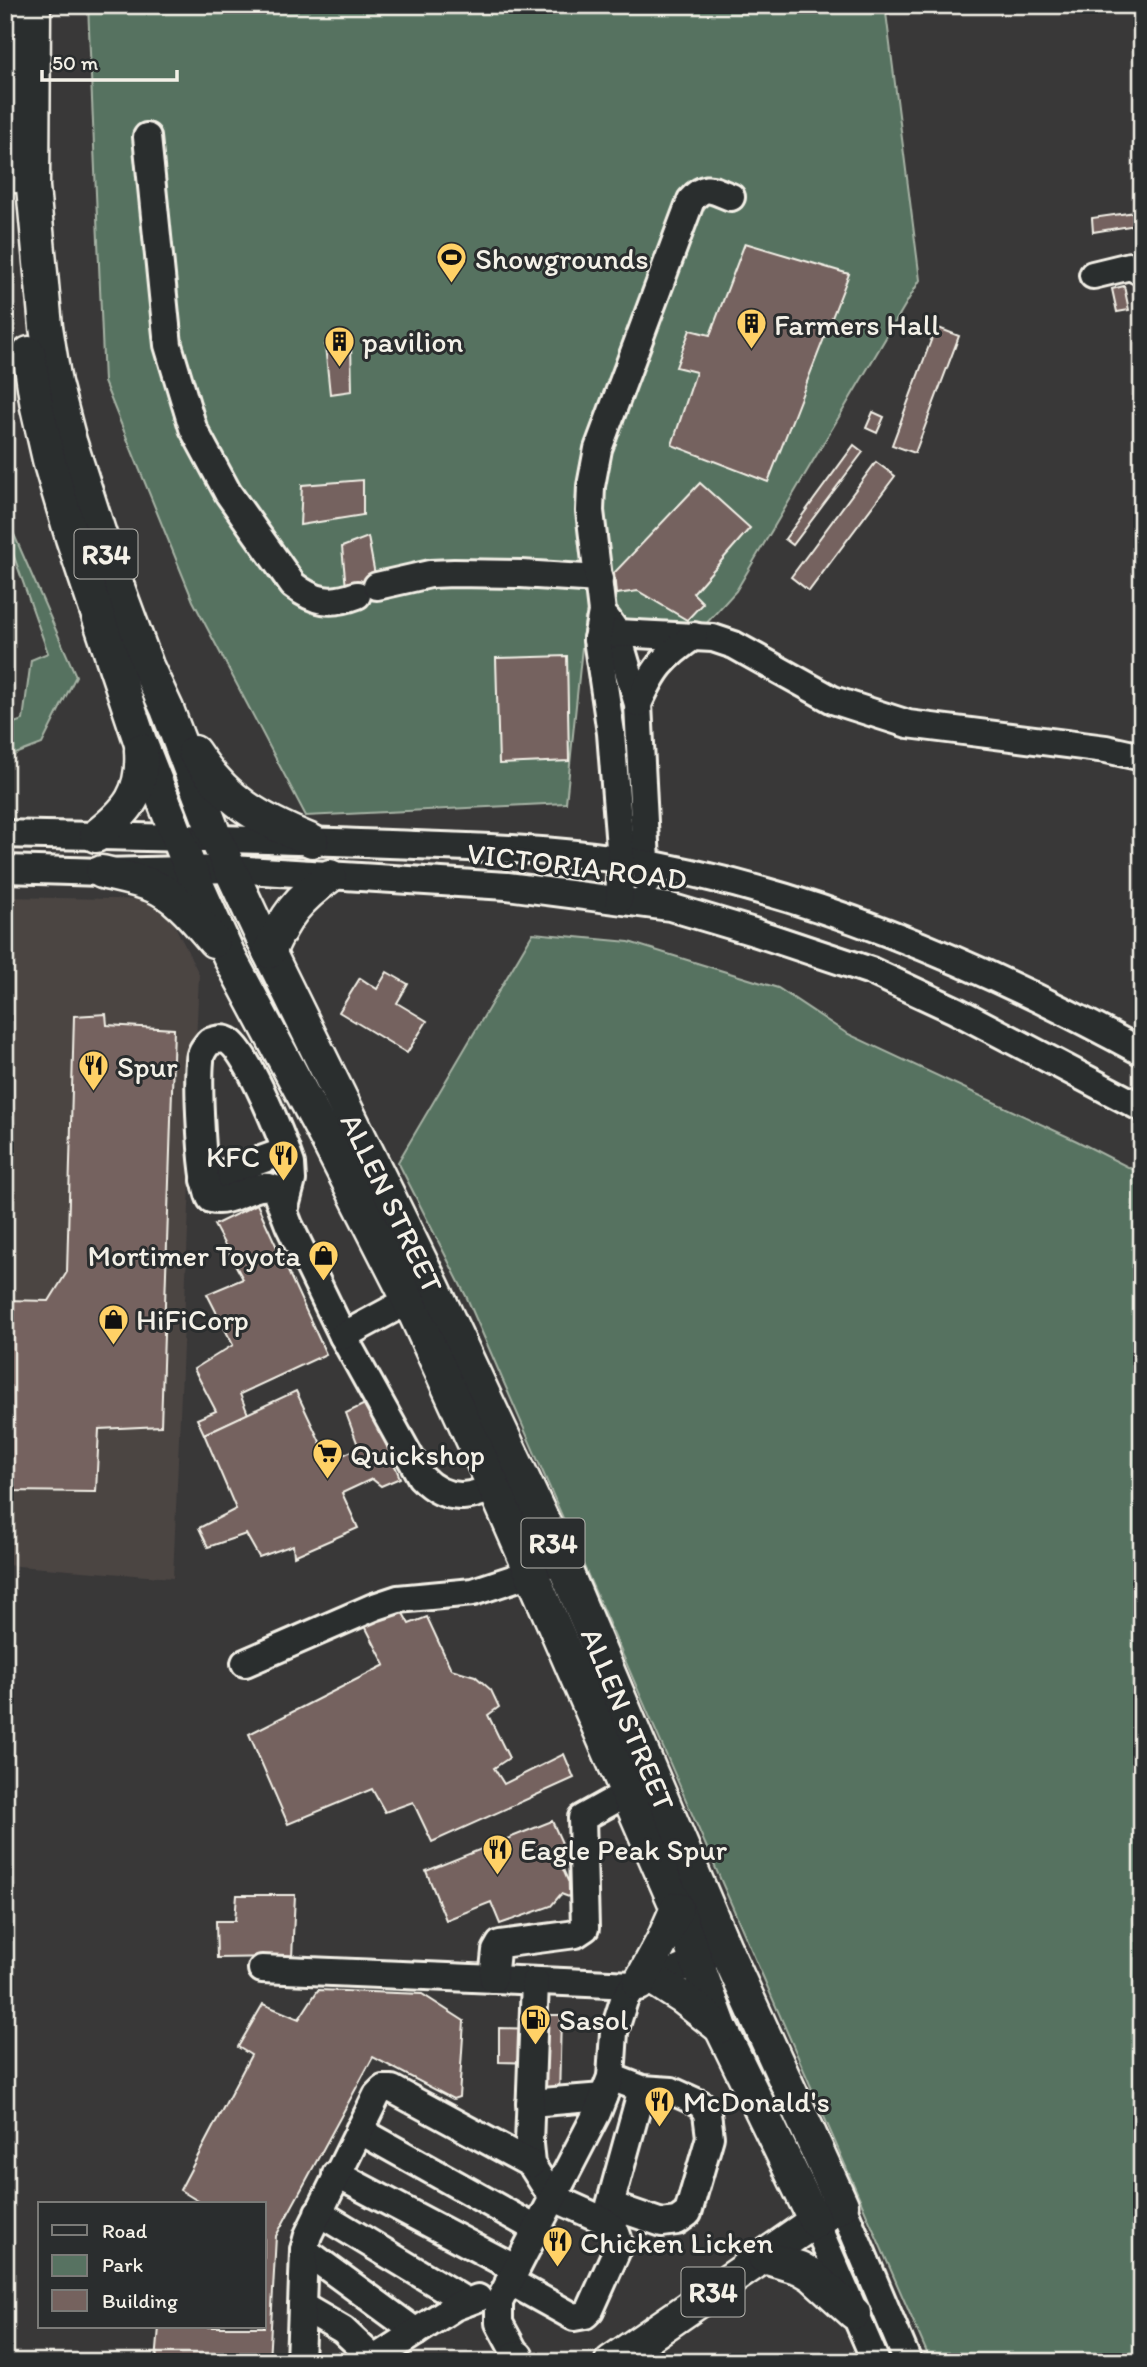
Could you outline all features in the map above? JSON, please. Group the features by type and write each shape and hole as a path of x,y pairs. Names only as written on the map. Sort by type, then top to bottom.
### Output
{"main road":[{"name":"ALLEN STREET","path":"12,5 12,141 22,292 37,407 72,538 140,741 191,871 231,960 326,1138 421,1294"},
{"name":"ALLEN STREET","path":"34,5 33,187 46,327 55,383 70,441 109,563 217,841 507,1479 560,1557 725,1948 842,2206"},
{"path":"167,709 206,771 230,797 271,824 312,841"},
{"path":"96,836 131,803 140,777 140,741"},
{"path":"102,872 153,886 171,896 192,915 231,960"},
{"path":"269,952 291,909 330,876"},
{"name":"ALLEN STREET","path":"507,1479 531,1573 677,1908 721,2028 815,2221"},
{"path":"592,1713 621,1700"},
{"path":"677,1908 642,1983 684,1998 721,2028"},
{"name":"R34","path":"611,2362 815,2221 842,2206"},
{"path":"764,2257 800,2268 812,2275 854,2313"}],"street":[{"path":"147,137 168,345 193,428 228,493 293,585 305,594 328,602 341,601 430,574 521,574 599,579"},
{"path":"619,900 621,860 605,628 590,512 591,486 598,449 691,200 699,191 708,188 732,197"},
{"path":"1093,275 1130,266 1142,272"},
{"path":"605,628 713,638 734,645 833,700 908,724 1142,757"},
{"path":"605,628 638,704 647,904"},
{"path":"638,704 652,674 673,651 694,636"},
{"path":"1106,750 1142,736"},
{"path":"5,834 217,841 312,841 561,852 621,860 713,879 780,897 862,924 927,948 1019,988 1142,1052"},
{"name":"VICTORIA ROAD","path":"5,869 102,872 231,869 507,886 670,907 872,971 955,1010 1142,1108"},
{"path":"284,1211 292,1180 291,1164 253,1073 231,1043 219,1039 209,1042 200,1060 207,1194 211,1199 224,1200 267,1186 275,1189 284,1211 343,1336 421,1477 428,1484 440,1493 456,1498 507,1479"},
{"path":"205,1180 286,1151"},
{"path":"343,1336 421,1294"},
{"path":"245,1663 374,1607 398,1599 473,1592 531,1573 560,1557"},
{"path":"494,1979 496,1951 500,1944 576,1934 585,1928 582,1818 627,1793"},
{"path":"262,1969 642,1983 697,1963 725,1948"},
{"path":"530,2103 607,2087 672,2091 701,2104 707,2113 710,2137 688,2213 677,2221 662,2223 607,2213 552,2197 531,2164 528,2144 535,1981"},
{"path":"519,2361 499,2323 499,2302 597,2113 607,2087 614,2032 624,2000 642,1983"},
{"path":"300,2362 304,2250 311,2226 377,2095 383,2089 392,2089 531,2164"},
{"path":"337,2174 509,2281 574,2317 585,2315 590,2310 616,2252 618,2238 607,2213 642,2089"},
{"path":"359,2130 536,2229"},
{"name":"ALLEN STREET","path":"842,2206 908,2362"},
{"path":"318,2212 467,2302"},
{"name":"ALLEN STREET","path":"815,2221 876,2362"},
{"path":"304,2250 416,2332"},
{"path":"302,2306 343,2330 374,2360 454,2307 509,2281"}],"shaded area":[{"path":"5,897 162,900 199,974 173,1578 5,1565"}],"green space":[{"path":"88,5 885,5 920,280 736,591 704,626 585,618 566,803 306,816 193,601 104,382"},
{"path":"5,514 76,676 42,744 5,758 5,726 23,720 31,660 48,653 5,531"},
{"path":"533,933 629,942 778,988 846,1033 1142,1174 1142,2362 931,2362 467,1298 398,1162"}],"building":[{"path":"1142,190 1142,224 1093,232 1092,218 1135,212"},
{"name":"Farmers Hall","path":"745,243 849,274 768,482 672,445 696,372 676,367 690,330 710,335"},
{"path":"1124,286 1129,310 1117,312 1112,289"},
{"path":"936,327 959,336 915,453 892,445"},
{"name":"pavilion","path":"325,345 351,345 352,391 330,394"},
{"path":"873,412 884,417 877,433 866,428"},
{"path":"854,445 863,452 793,545 785,539"},
{"path":"876,462 895,476 809,591 791,577"},
{"path":"363,480 363,515 300,525 302,485"},
{"path":"700,483 750,528 693,593 703,603 687,620 638,591 616,594 614,573"},
{"path":"368,537 378,591 347,598 342,547"},
{"path":"567,656 569,761 499,764 496,658"},
{"path":"387,972 408,984 397,1003 427,1021 407,1053 339,1012 360,978 377,989"},
{"path":"106,1014 107,1025 174,1029 161,1426 99,1429 96,1492 5,1491 5,1300 49,1301 67,1272 74,1016"},
{"path":"257,1204 326,1354 240,1394 248,1414 204,1434 197,1419 216,1411 194,1369 233,1345 207,1294 243,1279 214,1225"},
{"path":"296,1391 329,1461 359,1448 346,1413 369,1402 400,1478 381,1486 372,1479 342,1493 358,1528 294,1556 293,1545 259,1557 246,1534 208,1547 199,1528 236,1509 204,1434"},
{"path":"400,1608 409,1624 427,1617 451,1669 475,1676 491,1690 499,1707 488,1715 509,1758 494,1768 504,1784 564,1754 574,1778 432,1842 413,1802 385,1812 372,1789 288,1824 249,1734 385,1665 365,1626"},
{"name":"Eagle Peak Spur","path":"552,1821 571,1863 562,1867 568,1881 576,1883 569,1897 561,1894 551,1906 500,1924 491,1902 446,1920 426,1871"},
{"path":"237,1895 295,1895 292,1957 217,1958 216,1921 235,1921"},
{"path":"318,1990 422,1994 464,2021 459,2097 453,2099 373,2057 276,2236 269,2362 156,2362 159,2328 266,2328 266,2202 200,2202 180,2190 251,2055 238,2047 263,2004 299,2019"},
{"path":"540,2015 561,2015 559,2099 535,2098 536,2063 499,2062 499,2028 540,2029"}],"place":[{"name":"Showgrounds","path":"452,285"},
{"name":"Farmers Hall","path":"751,351"},
{"name":"pavilion","path":"339,368"},
{"name":"Spur","path":"94,1093"},
{"name":"KFC","path":"283,1183"},
{"name":"Mortimer Toyota","path":"324,1282"},
{"name":"HiFiCorp","path":"113,1346"},
{"name":"Quickshop","path":"327,1481"},
{"name":"Eagle Peak Spur","path":"497,1876"},
{"name":"Sasol","path":"536,2046"},
{"name":"McDonald's","path":"660,2128"},
{"name":"Chicken Licken","path":"557,2269"}]}
